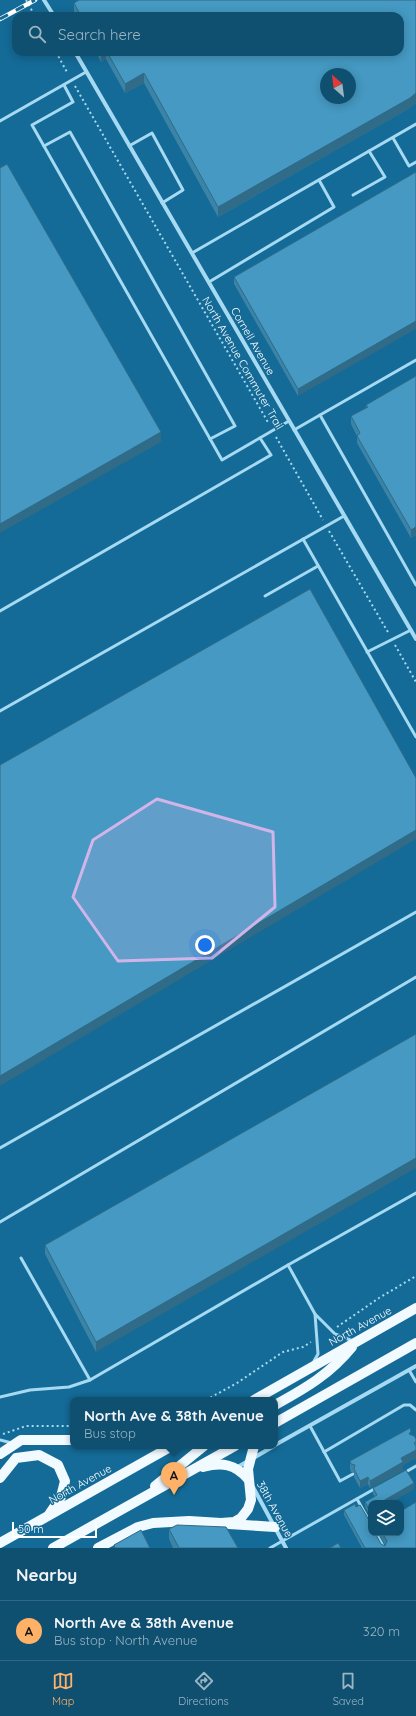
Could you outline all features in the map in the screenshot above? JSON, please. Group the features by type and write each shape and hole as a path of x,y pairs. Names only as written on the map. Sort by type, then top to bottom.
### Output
{"main road":[{"name":"North Avenue","path":"259,1397 416,1308"},
{"path":"278,1404 320,1379 338,1364 356,1342"},
{"path":"278,1421 416,1343"},
{"path":"0,1454 21,1440 70,1440"},
{"name":"North Avenue","path":"0,1543 167,1449"},
{"path":"140,1500 200,1449"},
{"path":"53,1548 230,1449"},
{"path":"221,1523 234,1522 241,1518 248,1509 251,1500 248,1478 249,1460 253,1449"},
{"path":"0,1478 16,1458 39,1455 58,1465 65,1481 61,1497 48,1516"},
{"path":"195,1468 226,1464 236,1468 248,1478"},
{"path":"98,1548 138,1527 154,1523 189,1521 275,1527"}],"street":[{"path":"44,0 52,12"},
{"name":"Cornell Avenue","path":"76,56 416,640"},
{"path":"411,630 416,628"},
{"path":"278,1444 416,1366"},
{"path":"236,1468 269,1449"},
{"name":"38th Avenue","path":"248,1478 286,1548"}],"lane":[{"path":"0,121 86,72"},
{"path":"64,85 73,102 32,125 222,460 289,421"},
{"path":"192,253 416,124"},
{"path":"44,146 70,132 235,426 210,440"},
{"path":"129,146 152,133 183,190 162,203"},
{"path":"392,138 408,166 416,162"},
{"path":"353,195 384,177 369,151"},
{"path":"208,282 334,207 319,180"},
{"path":"294,430 416,360"},
{"path":"320,415 416,585"},
{"path":"0,611 271,455 260,438"},
{"path":"0,711 344,516"},
{"path":"303,540 416,737"},
{"path":"265,596 318,566"},
{"path":"367,652 411,630"},
{"path":"0,1148 416,912"},
{"path":"0,1222 416,977"},
{"path":"0,1397 30,1390 69,1387 90,1380 288,1265 416,1193"},
{"path":"21,1258 90,1380"},
{"path":"288,1265 315,1314 335,1334 356,1342"},
{"path":"307,1370 318,1354 315,1314"},
{"path":"409,1370 416,1382"},
{"path":"324,1452 404,1405 410,1404 416,1410"},
{"path":"310,1426 340,1481 352,1474"},
{"path":"0,1440 15,1444"},
{"path":"396,1477 416,1466"},
{"path":"270,1548 384,1484"},
{"path":"357,1499 368,1519"},
{"path":"378,1536 384,1548"}],"path":[{"path":"26,0 34,12"},
{"name":"North Avenue Commuter Trail","path":"58,56 416,682"},
{"path":"338,1327 379,1298 416,1276"},
{"path":"211,1397 237,1383 283,1352 303,1347 313,1341"},
{"path":"3,1434 26,1426 70,1426"}],"highlighted area":[{"path":"157,799 273,832 275,907 212,958 118,961 73,897 93,840"}],"building":[{"path":"79,0 416,0 416,93 410,98 218,207 144,73 125,84 109,56 404,56 404,12 79,12 74,3"},
{"path":"7,164 161,432 0,524 0,168"},
{"path":"416,172 416,321 298,389 234,277"},
{"path":"416,376 416,527 411,530 357,436 360,433 351,416 368,407 366,405"},
{"path":"310,589 416,778 416,830 0,1076 0,765"},
{"path":"416,1034 416,1158 96,1342 45,1245"},
{"path":"410,1428 411,1431 409,1434 414,1436 416,1439 416,1442 414,1443 416,1450 401,1458 403,1462 370,1481 368,1477 360,1481 354,1469 355,1465 351,1464 350,1461"},
{"path":"406,1470 414,1483 385,1500 368,1500 377,1495 373,1488"},
{"path":"368,1500 368,1508 365,1502"},
{"path":"416,1502 416,1548 365,1548 344,1510 355,1504 356,1507 360,1505 368,1518 368,1536 377,1536 381,1544 385,1546 387,1541 384,1536 404,1536 404,1509"},
{"path":"177,1525 226,1527 238,1548 179,1548 169,1529"},
{"path":"141,1530 150,1548 115,1548 114,1545"},
{"path":"338,1543 341,1548 330,1548"}],"railway":[{"path":"13,12 35,0"},
{"path":"0,19 12,12"}],"place":[{"name":"North Ave & 38th Avenue","path":"174,1495"}]}
